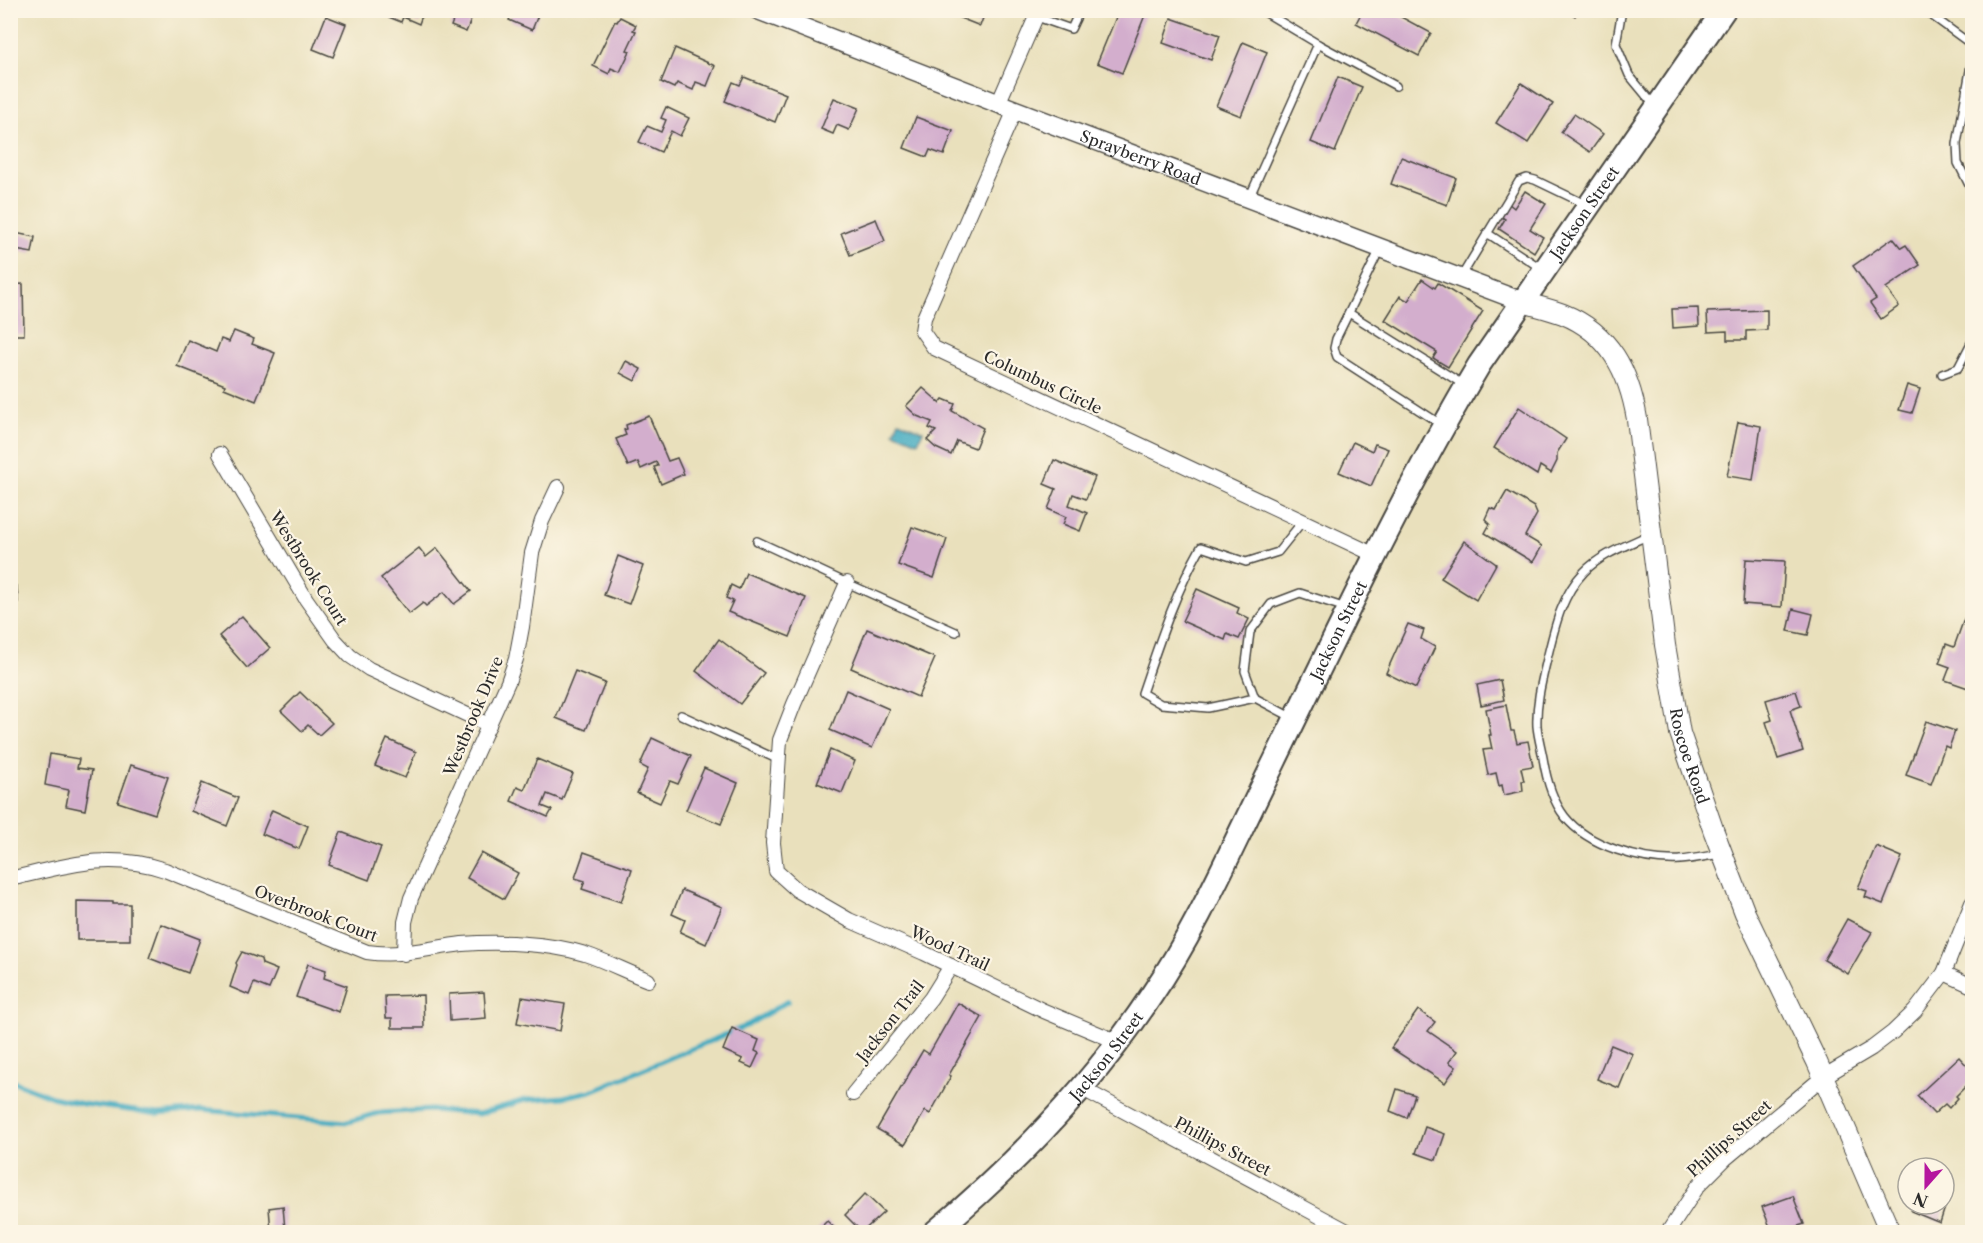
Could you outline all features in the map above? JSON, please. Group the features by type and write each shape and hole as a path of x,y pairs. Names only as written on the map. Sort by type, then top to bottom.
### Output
{"main road":[{"name":"Jackson Street","path":"935,1233 978,1196 1025,1150 1081,1088 1151,996 1192,930 1374,555 1466,387 1724,10"},
{"name":"Roscoe Road","path":"1523,302 1562,314 1586,326 1608,346 1622,367 1631,389 1635,405 1669,677 1680,733 1745,912 1823,1077 1890,1233"}],"street":[{"name":"Sprayberry Road","path":"758,10 1006,107 1523,302"},
{"path":"1006,107 1038,14"},
{"name":"Columbus Circle","path":"1006,107 924,318 922,332 934,348 1374,555"},
{"name":"Westbrook Court","path":"220,454 306,599 335,640 350,656 369,669 489,725"},
{"name":"Westbrook Drive","path":"404,954 405,922 411,898 508,682 516,659 532,552 542,521 558,487"},
{"path":"779,760 780,740 847,584"},
{"name":"Wood Trail","path":"779,760 773,843 776,871 797,890 849,920 1044,1011 1118,1042"},
{"name":"Overbrook Court","path":"10,879 84,862 133,862 165,870 367,952 384,955 404,954 462,944 524,943 584,954 648,981"},
{"name":"Phillips Street","path":"1668,1233 1698,1186 1718,1166 1823,1077 1872,1048 1916,1011 1944,973 1972,903"},
{"name":"Jackson Trail","path":"853,1094 931,998 951,966"},
{"path":"1944,973 1972,986"},
{"name":"Phillips Street","path":"1081,1088 1349,1233"}],"lane":[{"path":"1038,14 1071,30 1080,10"},
{"path":"1261,10 1396,86"},
{"path":"1622,10 1616,44 1629,75 1656,108"},
{"path":"1924,10 1972,45"},
{"path":"1249,198 1318,44"},
{"path":"1972,59 1957,144 1958,163 1972,191"},
{"path":"1460,278 1518,181 1527,178 1535,180 1589,206"},
{"path":"1487,233 1544,270"},
{"path":"1380,248 1336,339 1334,348 1337,357 1444,426"},
{"path":"1349,313 1466,387"},
{"path":"1942,374 1958,368 1972,341"},
{"path":"1295,719 1255,698 1208,708 1161,704 1142,693 1168,617 1201,547 1245,562 1278,552 1302,522"},
{"path":"1651,534 1594,562 1573,586 1559,612 1540,689 1538,708 1537,726 1546,780 1553,798 1574,828 1603,845 1625,853 1667,860 1682,860 1723,853"},
{"path":"757,541 956,632"},
{"path":"1255,698 1245,672 1250,632 1270,604 1300,593 1348,609"},
{"path":"681,716 779,760"}],"water":[{"path":"899,421 923,431 918,442 894,432"}],"building":[{"path":"386,10 424,10 419,24 403,17 401,22 384,15"},
{"path":"457,10 475,10 466,32 451,26"},
{"path":"513,10 540,10 532,30 509,20"},
{"path":"940,10 986,10 980,26"},
{"path":"1119,10 1147,10 1122,73 1097,63"},
{"path":"1363,10 1388,10 1431,33 1419,56 1356,23"},
{"path":"1566,10 1579,10 1575,16"},
{"path":"326,16 346,24 333,57 313,49"},
{"path":"620,17 636,25 633,30 636,31 620,72 611,68 609,74 593,66 615,21 617,22"},
{"path":"1171,18 1220,35 1211,60 1163,43"},
{"path":"1243,42 1267,52 1241,116 1216,106"},
{"path":"675,48 715,66 707,86 696,82 693,90 677,83 674,88 661,82"},
{"path":"744,77 786,94 775,122 725,101 733,82 740,85"},
{"path":"1338,77 1362,87 1335,152 1311,142"},
{"path":"1521,83 1553,104 1528,143 1496,123"},
{"path":"834,98 859,108 849,130 837,125 833,134 821,129"},
{"path":"666,107 689,118 680,136 671,131 661,152 639,142 647,126 661,132 666,120 661,118"},
{"path":"1574,114 1603,134 1590,152 1561,132"},
{"path":"916,117 953,131 944,155 930,150 927,157 904,148"},
{"path":"1401,157 1456,178 1447,205 1391,184"},
{"path":"1525,191 1546,204 1530,229 1543,237 1534,252 1499,229 1505,219 1500,216 1508,203 1514,208"},
{"path":"876,219 885,241 850,255 841,233"},
{"path":"10,232 35,237 32,253 10,249"},
{"path":"1893,238 1901,248 1906,245 1920,265 1886,288 1899,306 1881,319 1870,303 1876,299 1853,266"},
{"path":"1422,279 1435,288 1438,283 1483,311 1448,367 1433,358 1437,352 1385,320 1400,296 1408,301"},
{"path":"23,284 24,335 10,335 10,285"},
{"path":"1698,308 1699,326 1673,328 1672,309"},
{"path":"1767,310 1767,330 1746,331 1746,340 1727,340 1727,331 1708,332 1707,312"},
{"path":"234,331 254,339 252,344 275,353 256,401 224,388 225,385 177,366 188,340 216,352 221,339 229,342"},
{"path":"626,361 641,369 635,381 620,373"},
{"path":"1907,385 1920,389 1912,413 1899,410"},
{"path":"923,388 940,403 943,399 955,404 952,411 983,428 975,448 957,441 951,455 936,448 927,440 936,431 929,428 932,422 917,416 906,406"},
{"path":"1519,407 1566,439 1557,453 1557,461 1551,473 1540,466 1537,475 1494,448"},
{"path":"649,416 668,461 677,458 684,474 661,484 654,467 658,466 656,462 641,469 638,462 628,466 616,439 626,435 624,430 627,429 626,425"},
{"path":"1738,422 1761,426 1753,480 1727,476"},
{"path":"1353,442 1372,451 1375,444 1388,449 1371,486 1339,472"},
{"path":"1054,460 1095,477 1086,499 1073,494 1069,505 1087,513 1080,531 1063,524 1066,517 1048,509 1056,489 1044,484"},
{"path":"1507,491 1534,507 1537,514 1525,536 1542,546 1533,562 1485,533 1490,524 1485,519 1490,508 1496,510"},
{"path":"912,527 947,539 934,578 898,565"},
{"path":"1464,541 1496,564 1476,600 1441,578"},
{"path":"419,548 426,557 437,548 471,591 454,604 444,592 426,606 423,603 409,614 381,578"},
{"path":"618,556 643,566 629,604 604,595"},
{"path":"1746,559 1785,561 1782,607 1743,604"},
{"path":"746,573 806,598 790,637 728,612 733,601 726,598 731,585 739,589"},
{"path":"10,586 17,586 18,602 10,602"},
{"path":"1197,589 1239,608 1237,613 1249,619 1239,639 1227,634 1225,640 1182,621"},
{"path":"1793,609 1813,614 1808,635 1788,631"},
{"path":"242,616 270,648 247,668 219,636"},
{"path":"1964,619 1972,622 1971,689 1945,680 1950,667 1939,663 1946,644 1954,647"},
{"path":"1408,624 1424,630 1421,639 1435,647 1416,688 1386,673"},
{"path":"867,629 935,658 918,697 851,668"},
{"path":"719,639 764,673 740,704 696,671"},
{"path":"575,671 605,683 586,730 556,718"},
{"path":"1500,680 1504,700 1481,705 1477,685"},
{"path":"846,690 889,709 872,748 830,730"},
{"path":"1796,691 1801,706 1790,710 1803,751 1778,759 1766,722 1772,720 1766,700"},
{"path":"300,692 332,723 319,735 308,725 302,731 281,711"},
{"path":"1506,705 1511,731 1514,731 1517,743 1528,741 1533,766 1521,768 1524,781 1522,781 1523,791 1504,795 1496,773 1488,775 1483,750 1492,749 1486,709"},
{"path":"1926,721 1955,731 1949,748 1945,746 1931,784 1906,775"},
{"path":"652,738 691,756 678,784 670,781 660,803 637,793 648,769 640,765"},
{"path":"387,739 416,752 405,778 375,766"},
{"path":"830,750 855,761 842,793 817,783"},
{"path":"50,754 79,759 77,768 92,770 85,810 66,806 69,790 45,785"},
{"path":"537,759 573,774 562,800 547,794 542,806 552,810 548,817 511,801 517,787 524,790"},
{"path":"131,765 168,777 155,814 118,802"},
{"path":"704,768 738,783 721,824 686,810"},
{"path":"202,783 238,798 227,826 191,811"},
{"path":"272,810 308,826 299,849 262,834"},
{"path":"341,832 381,847 369,880 329,865"},
{"path":"1876,846 1902,857 1883,904 1865,897 1867,891 1858,888"},
{"path":"584,852 632,869 621,902 582,889 585,881 575,878"},
{"path":"481,853 518,873 504,899 467,878"},
{"path":"682,890 722,907 706,944 680,932 685,920 672,914"},
{"path":"77,901 130,904 130,940 77,940"},
{"path":"1847,919 1872,932 1848,974 1824,960"},
{"path":"161,924 200,939 188,973 149,958"},
{"path":"242,952 261,959 262,964 277,970 269,989 254,983 249,995 230,987 236,963"},
{"path":"308,964 326,970 324,978 347,986 339,1012 296,997"},
{"path":"484,992 486,1018 450,1021 449,994"},
{"path":"423,995 424,1028 392,1028 392,1018 386,1018 385,996"},
{"path":"522,997 565,1004 560,1031 517,1023"},
{"path":"958,1003 982,1017 930,1114 925,1111 905,1145 877,1129 923,1050 929,1054"},
{"path":"1418,1010 1435,1022 1428,1031 1457,1051 1449,1062 1456,1067 1445,1083 1391,1048"},
{"path":"732,1028 759,1040 755,1051 759,1053 752,1068 741,1063 743,1059 723,1050"},
{"path":"1611,1045 1633,1054 1619,1088 1597,1079"},
{"path":"1959,1057 1972,1071 1972,1080 1956,1096 1958,1098 1949,1108 1945,1104 1934,1114 1917,1096"},
{"path":"1397,1089 1415,1095 1407,1118 1390,1111"},
{"path":"1425,1127 1445,1134 1436,1160 1416,1153"},
{"path":"865,1194 884,1212 862,1232 845,1215"},
{"path":"1793,1196 1804,1224 1781,1232 1772,1232 1762,1207"},
{"path":"283,1206 285,1230 271,1231 269,1208"},
{"path":"1923,1216 1942,1216 1940,1223"},
{"path":"827,1221 839,1232 816,1232"}],"waterway":[{"path":"10,1080 52,1097 83,1104 158,1114 200,1110 348,1122 378,1113 431,1110 479,1114 525,1100 563,1097 591,1091 746,1026 788,1001"}]}
